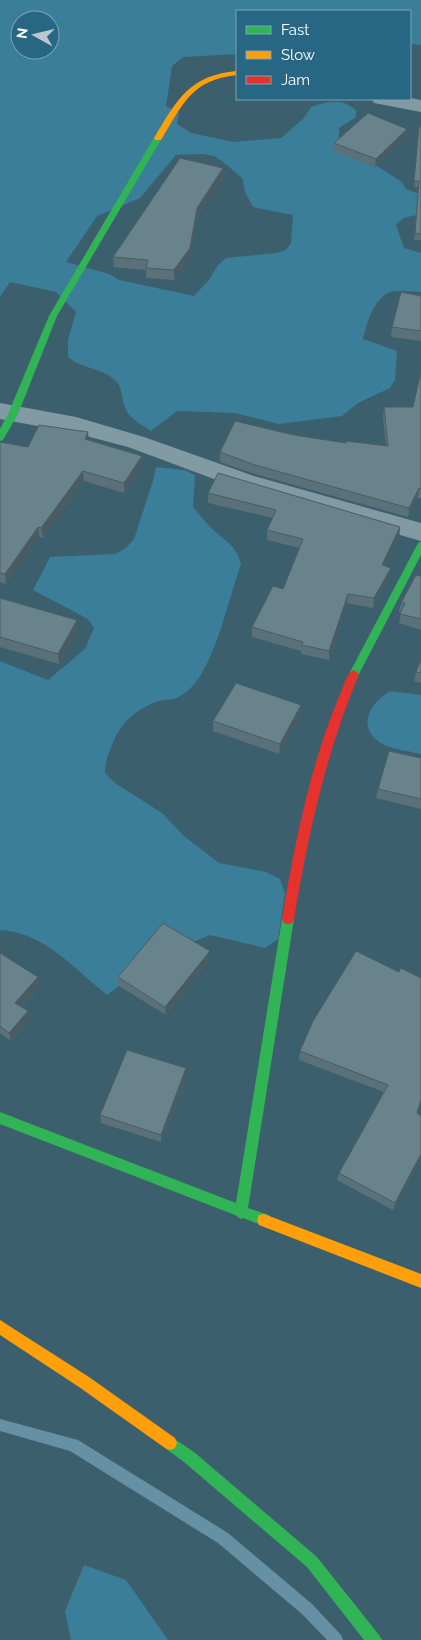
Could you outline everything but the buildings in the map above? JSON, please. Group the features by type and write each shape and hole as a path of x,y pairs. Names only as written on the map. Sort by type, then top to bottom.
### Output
{"street":[{"path":"0,438 7,413 53,316 178,104 194,86 208,77 220,73 236,73"},
{"path":"387,100 421,106"},
{"path":"7,413 76,425 136,442 246,482 421,532"},
{"path":"241,1213 295,876 320,767 344,699 374,633 421,546"},
{"path":"0,1118 241,1213 421,1281"},
{"path":"0,1327 84,1382 189,1457 312,1562 374,1640"}],"shaded area":[{"path":"0,0 421,0 421,45 411,44 411,10 236,10 236,54 183,57 172,66 166,106 179,113 177,124 191,133 233,142 281,138 303,119 311,107 340,102 356,111 356,117 339,128 339,145 357,153 402,182 406,189 419,194 421,214 403,218 396,225 404,248 421,253 421,292 389,292 381,298 368,320 363,339 397,351 395,380 390,388 358,403 342,416 279,424 235,413 177,411 151,431 129,415 124,405 120,387 112,377 68,357 68,340 76,312 56,292 10,282 0,297","holes":["203,154 214,156 242,178 245,192 253,207 293,215 291,243 286,250 276,253 226,258 218,265 209,280 194,296 119,280 109,274 66,262 97,216 140,198 176,155"]},
{"path":"156,467 184,470 195,475 193,507 209,526 233,547 241,564 213,651 199,678 184,694 173,699 150,704 126,721 110,748 105,773 115,783 162,813 184,836 219,863 266,872 280,879 285,893 278,939 265,948 210,935 160,956 107,995 58,954 44,945 16,932 0,930 0,661 48,680 85,649 94,628 88,619 33,590 50,557 115,554 126,548 134,539"},
{"path":"390,691 421,695 421,754 383,744 372,735 368,728 367,721 372,708"},
{"path":"84,1565 126,1580 168,1640 71,1640 65,1611"}],"waterway":[{"path":"0,1425 73,1445 223,1538 307,1609 336,1640"}],"traffic: fast":[{"path":"0,438 13,414 53,316 158,138"},
{"path":"354,674 421,546"},
{"path":"241,1213 288,919"},
{"path":"0,1118 264,1220"},
{"path":"170,1443 312,1562 374,1640"}],"traffic: slow":[{"path":"158,138 180,102 188,93 209,78 222,74 236,73"},
{"path":"264,1220 421,1281"},
{"path":"0,1327 84,1382 170,1443"}],"traffic: jam":[{"path":"288,919 305,825 321,763 354,674"}]}
